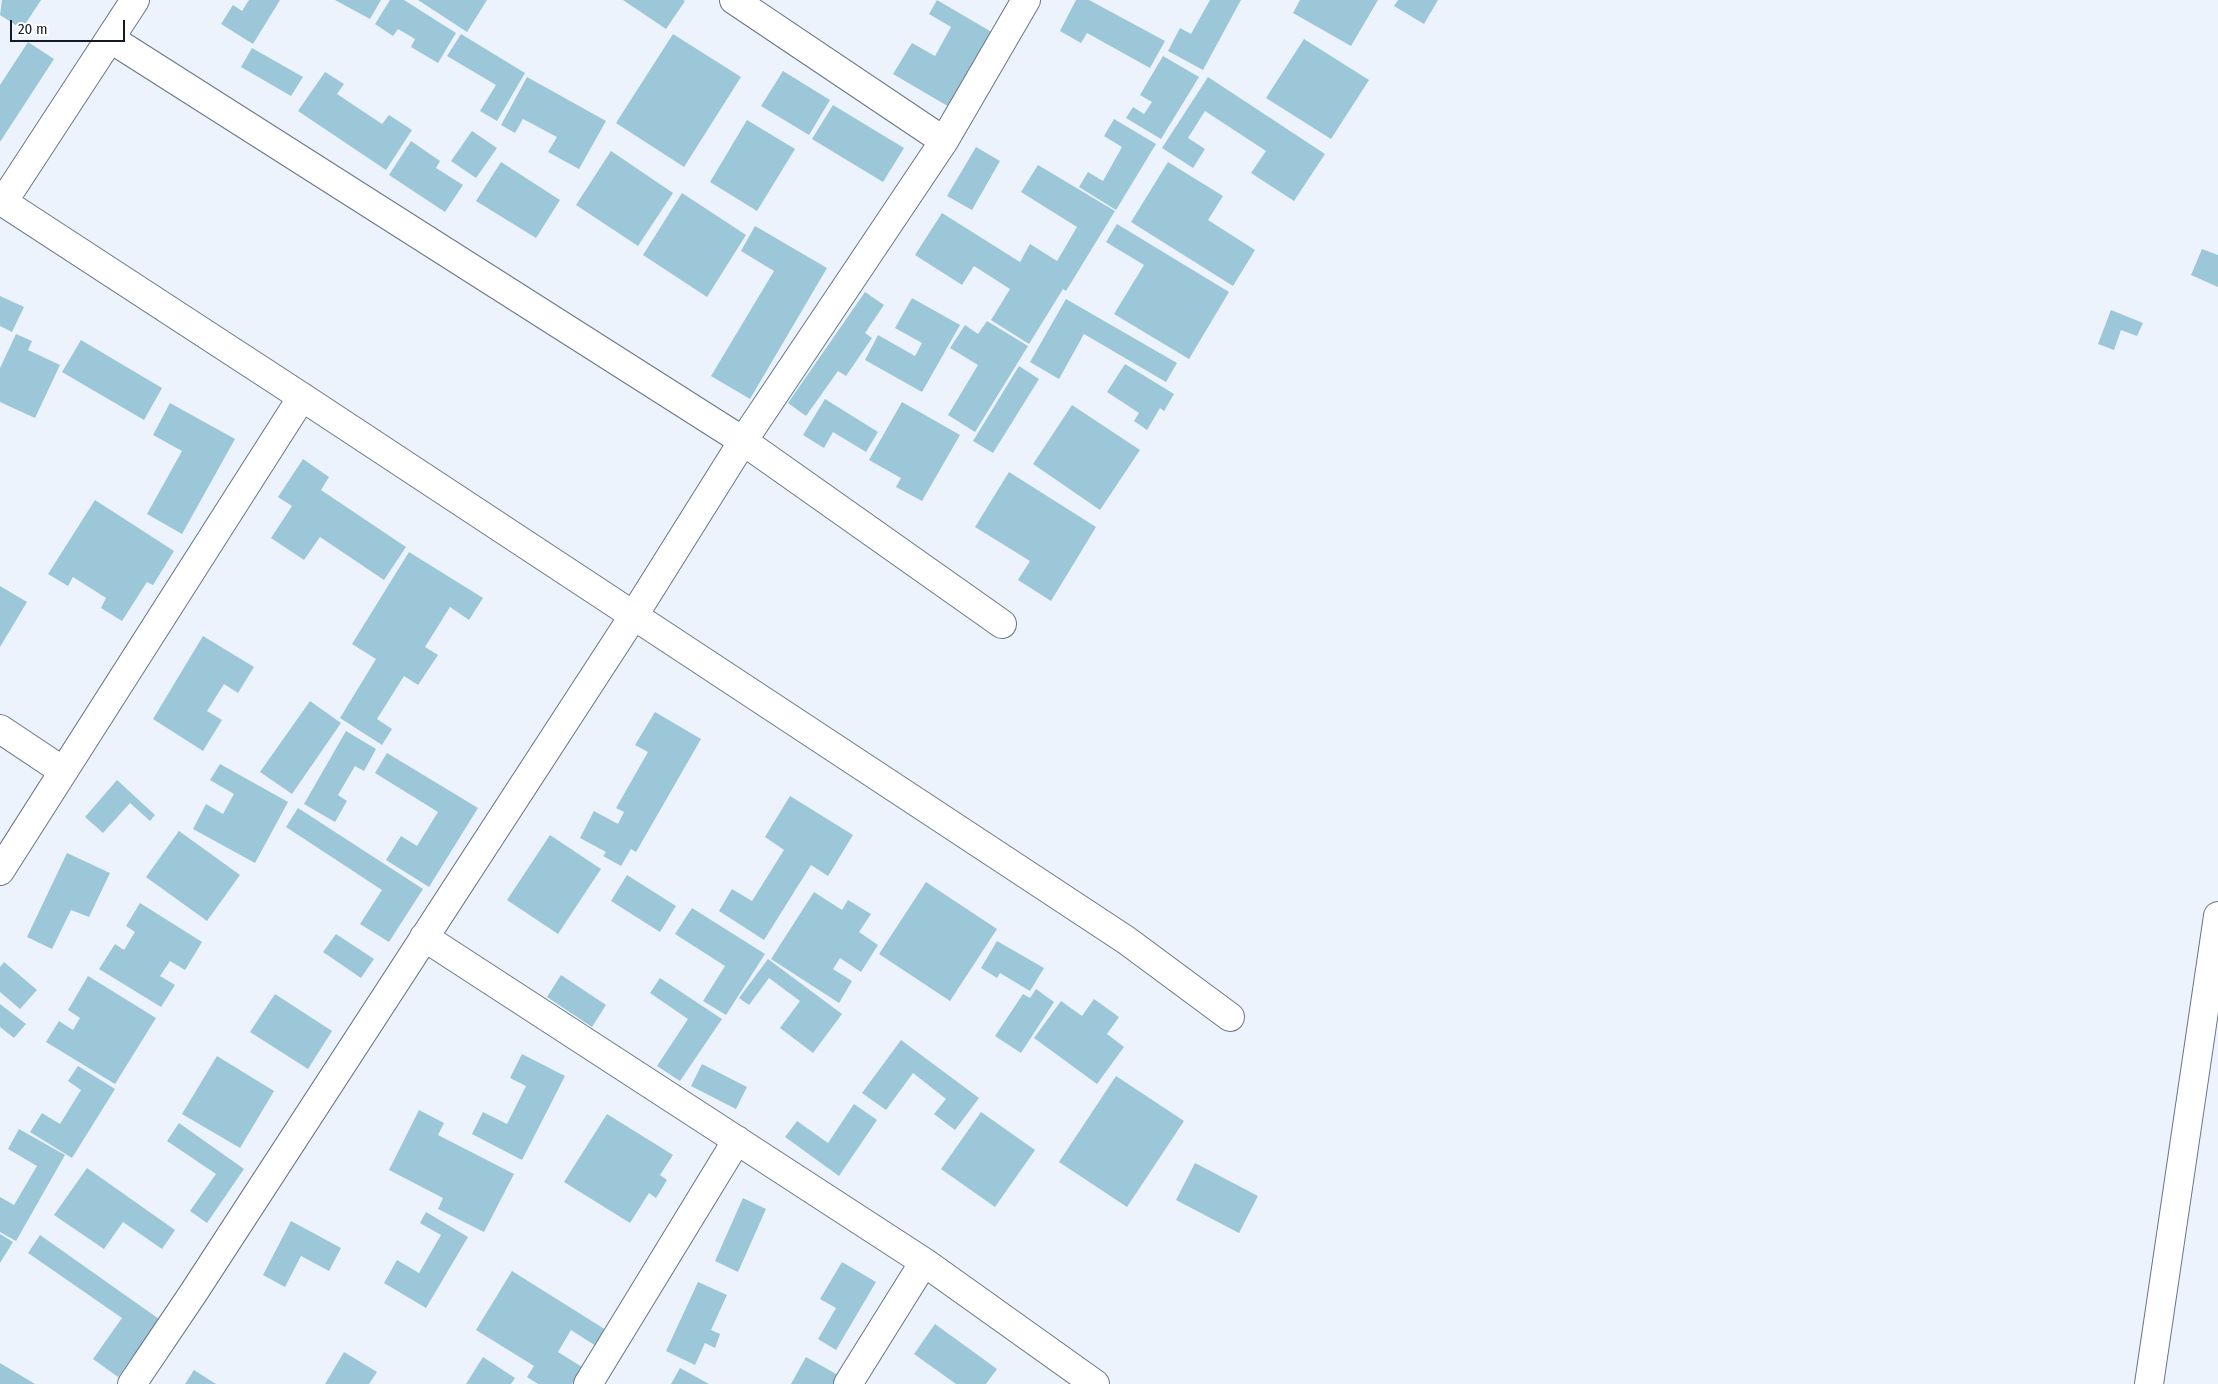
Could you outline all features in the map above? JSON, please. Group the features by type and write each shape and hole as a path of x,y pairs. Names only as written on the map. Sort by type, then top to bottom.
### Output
{"street":[{"path":"135,0 111,39 2,201 1126,940 1230,1017"},
{"path":"734,0 944,142"},
{"path":"132,1384 194,1292 634,615 743,441 944,142 1026,0"},
{"path":"111,39 743,441 1002,624"},
{"path":"0,871 302,397"},
{"path":"0,729 63,771"},
{"path":"2149,1384 2218,916"},
{"path":"424,937 924,1262 1095,1384"},
{"path":"588,1384 737,1140"},
{"path":"848,1384 924,1262"}],"building":[{"path":"2,0 41,0 22,29 0,15"},
{"path":"249,0 280,0 253,44 221,24 233,5 242,11"},
{"path":"335,0 381,0 370,19"},
{"path":"390,0 404,0 456,33 438,63 411,47 415,39 398,29 393,36 375,24"},
{"path":"418,0 487,0 467,32"},
{"path":"623,0 683,0 685,1 666,29"},
{"path":"937,0 995,34 951,108 893,74 912,43 935,56 951,27 929,14"},
{"path":"1076,0 1089,0 1165,41 1150,68 1087,33 1081,43 1060,31"},
{"path":"1210,0 1241,0 1203,70 1168,51 1180,28 1191,34"},
{"path":"1300,0 1378,0 1351,46 1293,13"},
{"path":"1398,0 1438,0 1424,24 1394,6"},
{"path":"461,34 525,73 497,121 480,111 496,85 447,56"},
{"path":"673,34 741,77 684,167 616,123"},
{"path":"1304,39 1369,80 1331,139 1266,98"},
{"path":"28,42 54,59 0,142 0,85"},
{"path":"252,48 303,77 291,96 241,67"},
{"path":"1163,56 1199,77 1161,139 1126,118 1133,107 1144,114 1152,102 1140,95"},
{"path":"783,71 830,100 809,135 761,106"},
{"path":"325,72 344,84 337,94 382,124 389,115 412,130 386,170 298,111"},
{"path":"527,77 606,121 579,169 548,152 557,137 523,119 515,133 501,125"},
{"path":"1208,77 1325,154 1294,201 1251,173 1266,151 1205,111 1188,138 1205,149 1193,168 1162,148"},
{"path":"833,105 904,148 883,182 812,139"},
{"path":"1114,119 1156,144 1116,210 1079,187 1088,172 1103,181 1122,147 1104,136"},
{"path":"747,120 795,149 757,211 710,182"},
{"path":"472,131 497,148 476,178 451,161"},
{"path":"411,141 440,161 436,168 463,185 445,212 389,175"},
{"path":"976,147 1000,161 972,210 947,196"},
{"path":"611,151 673,193 638,246 576,205"},
{"path":"501,162 560,200 536,238 476,201"},
{"path":"1168,162 1223,196 1208,220 1255,250 1233,286 1131,222"},
{"path":"1038,165 1115,211 1066,291 1063,289 1029,344 991,320 1010,289 974,266 962,285 915,255 942,213 1020,262 1030,244 1057,261 1077,227 1021,192"},
{"path":"682,193 746,235 707,297 643,255"},
{"path":"1117,224 1229,292 1189,359 1114,314 1144,265 1106,242"},
{"path":"755,226 827,268 750,399 711,376 774,271 741,251"},
{"path":"2202,249 2218,255 2218,287 2191,275"},
{"path":"865,292 884,305 865,333 872,338 846,376 838,371 806,416 788,403"},
{"path":"0,296 24,307 12,332 0,326"},
{"path":"912,298 960,325 922,392 865,360 878,335 915,356 922,343 895,328"},
{"path":"1066,299 1177,363 1166,382 1084,334 1059,379 1030,362"},
{"path":"2111,310 2143,323 2137,336 2121,330 2114,350 2098,344"},
{"path":"987,321 1028,346 975,432 948,415 978,365 950,348 965,325 978,334"},
{"path":"16,334 32,341 28,350 60,365 35,418 0,402 0,368"},
{"path":"81,340 162,388 144,420 62,372"},
{"path":"1125,364 1174,394 1164,411 1160,408 1147,430 1134,421 1139,413 1107,392"},
{"path":"1019,366 1039,379 993,453 973,441"},
{"path":"825,399 878,432 866,452 833,432 824,448 803,435"},
{"path":"902,402 960,435 922,501 896,487 901,478 869,460"},
{"path":"170,403 235,439 182,534 147,514 182,451 153,435"},
{"path":"1072,405 1140,450 1100,510 1033,464"},
{"path":"303,459 329,477 321,490 406,547 384,580 320,537 304,560 271,538 292,506 278,497"},
{"path":"1009,472 1096,527 1051,601 1018,580 1030,561 975,527"},
{"path":"95,500 174,551 153,585 147,582 122,621 101,608 106,598 73,577 68,586 48,574"},
{"path":"409,552 483,598 469,620 450,607 425,647 438,655 418,685 404,676 377,719 392,729 382,745 340,718 376,659 352,644"},
{"path":"0,586 27,602 0,647"},
{"path":"203,636 254,667 238,693 224,684 207,711 222,720 203,751 153,719"},
{"path":"310,701 341,723 292,794 260,772"},
{"path":"655,712 701,739 636,852 631,849 621,866 603,856 606,852 580,838 594,811 618,824 624,812 616,808 648,752 635,745"},
{"path":"346,731 376,749 364,771 355,766 338,795 347,801 335,822 304,804"},
{"path":"387,753 478,808 429,887 386,860 401,836 417,846 438,812 375,773"},
{"path":"220,764 288,802 255,863 193,829 206,804 223,814 234,794 210,780"},
{"path":"117,780 155,815 150,821 130,803 103,833 85,817"},
{"path":"790,796 853,835 828,876 811,865 764,940 719,911 732,889 752,901 784,850 765,837"},
{"path":"298,808 423,889 389,942 360,924 382,890 286,827"},
{"path":"179,831 240,875 207,921 146,877"},
{"path":"550,835 601,869 558,934 507,900"},
{"path":"67,853 110,873 89,917 71,910 52,949 27,937"},
{"path":"627,875 676,906 660,932 611,901"},
{"path":"926,882 997,929 950,1001 879,954"},
{"path":"814,892 842,910 848,900 871,914 859,932 878,945 861,972 840,958 833,969 852,981 839,1003 771,959"},
{"path":"140,903 202,942 185,970 170,961 160,976 175,985 161,1007 99,969 115,944 124,950 135,932 126,926"},
{"path":"692,908 765,954 726,1015 703,1001 725,966 675,934"},
{"path":"336,934 374,959 361,978 323,952"},
{"path":"997,941 1044,968 1030,991 1000,973 997,978 981,968"},
{"path":"768,959 842,1014 813,1053 780,1028 800,1001 769,978 749,1005 739,998"},
{"path":"4,962 37,990 20,1009 0,992 0,967"},
{"path":"561,975 606,1005 592,1027 547,997"},
{"path":"88,976 156,1018 115,1084 46,1042 59,1021 73,1030 80,1018 68,1010"},
{"path":"660,978 722,1019 680,1081 657,1066 688,1019 650,993"},
{"path":"1036,989 1054,1002 1021,1053 995,1036 1023,994 1030,998"},
{"path":"275,994 332,1031 308,1069 250,1032"},
{"path":"1094,999 1119,1017 1107,1034 1124,1047 1097,1084 1034,1038 1061,1001 1082,1016"},
{"path":"0,1004 26,1024 14,1038 0,1027"},
{"path":"901,1040 979,1098 955,1130 934,1114 946,1099 913,1073 886,1110 862,1093"},
{"path":"522,1054 565,1076 522,1160 472,1134 483,1112 507,1124 526,1086 510,1078"},
{"path":"217,1056 274,1091 240,1148 182,1114"},
{"path":"702,1064 747,1087 736,1109 691,1086"},
{"path":"78,1066 115,1089 72,1158 30,1132 42,1113 60,1124 81,1090 68,1081"},
{"path":"1116,1076 1184,1121 1127,1207 1059,1162"},
{"path":"854,1104 877,1120 839,1176 785,1137 797,1121 828,1143"},
{"path":"419,1110 444,1123 438,1135 514,1174 484,1232 438,1209 443,1198 389,1170"},
{"path":"981,1112 1035,1150 995,1207 941,1169"},
{"path":"607,1114 673,1155 660,1175 667,1180 656,1198 649,1193 630,1223 564,1182"},
{"path":"179,1123 244,1169 207,1223 190,1211 216,1174 167,1141"},
{"path":"19,1129 65,1155 16,1241 0,1232 0,1197 14,1205 37,1166 8,1149"},
{"path":"1195,1163 1258,1196 1239,1233 1176,1200"},
{"path":"87,1168 175,1230 162,1249 123,1222 104,1249 54,1215"},
{"path":"743,1198 766,1209 738,1272 715,1261"},
{"path":"426,1212 468,1237 426,1308 384,1283 397,1260 419,1273 441,1235 420,1223"},
{"path":"291,1221 341,1248 329,1271 301,1256 285,1287 263,1275"},
{"path":"0,1234 13,1242 0,1263"},
{"path":"40,1235 159,1319 118,1377 93,1359 122,1318 28,1253"},
{"path":"842,1262 876,1282 836,1350 818,1339 836,1308 820,1299"},
{"path":"512,1271 606,1330 596,1346 571,1330 558,1352 582,1367 572,1384 538,1384 527,1377 534,1366 476,1330"},
{"path":"698,1282 727,1295 711,1330 720,1334 715,1348 705,1343 695,1365 666,1351"},
{"path":"935,1324 997,1369 986,1384 956,1384 914,1354"},
{"path":"344,1352 377,1372 369,1384 325,1384"},
{"path":"483,1357 515,1378 511,1384 466,1384"},
{"path":"806,1357 838,1375 833,1384 791,1384"},
{"path":"0,1363 35,1384 0,1384"},
{"path":"680,1368 709,1384 671,1384"},
{"path":"194,1370 216,1384 185,1384"}]}
